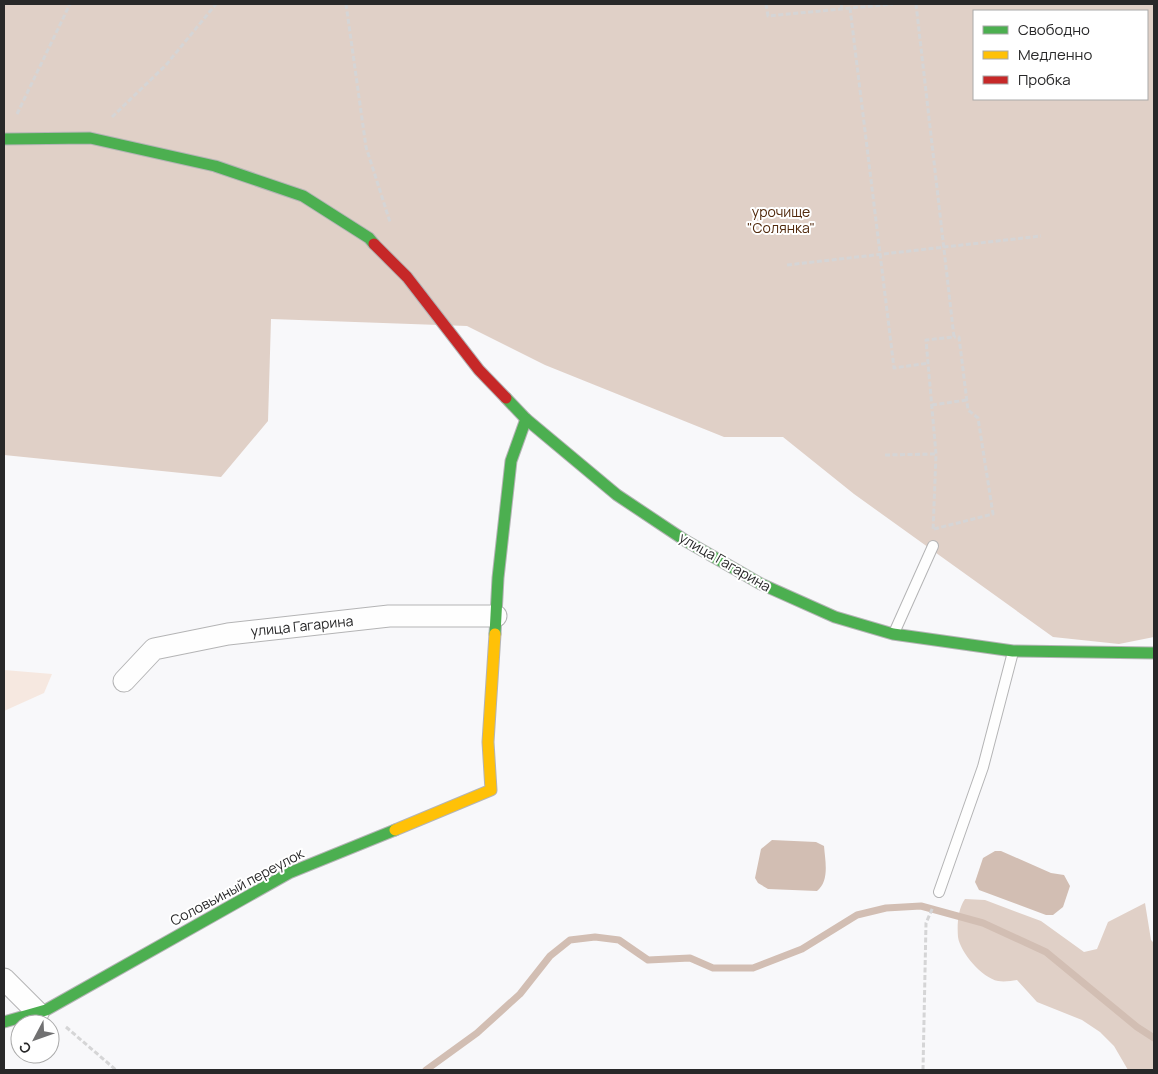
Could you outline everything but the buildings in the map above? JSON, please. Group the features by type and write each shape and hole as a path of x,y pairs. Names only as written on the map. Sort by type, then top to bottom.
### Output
{"street":[{"name":"улица Гагарина","path":"5,139 90,138 215,166 303,196 312,201 369,238 407,278 479,370 526,419 618,495 686,541 761,584 835,617 893,634 1013,651 1154,653"},
{"path":"496,616 498,578 511,461 526,419"},
{"name":"улица Гагарина","path":"124,681 154,649 228,634 389,616 496,616"},
{"name":"Соловьиный переулок","path":"4,1022 42,1012 290,873 491,790 488,742 496,616"},
{"path":"4,979 42,1012"}],"lane":[{"path":"893,634 933,546"},
{"path":"939,892 983,767 1013,651"}],"path":[{"path":"5,139 70,4"},
{"path":"90,138 166,65 216,4"},
{"path":"346,4 366,147 392,231"},
{"path":"766,4 768,16 893,4"},
{"path":"841,4 842,9"},
{"path":"916,4 954,337"},
{"path":"850,8 894,368 929,364"},
{"path":"786,265 1041,236"},
{"path":"933,529 993,514 978,418 968,410 959,337 926,340 936,454 933,529 933,546"},
{"path":"932,405 967,400"},
{"path":"885,455 936,454"},
{"path":"923,1070 926,923"},
{"path":"42,1012 116,1070"}],"shaded area":[{"path":"4,670 52,674 44,693 4,711"},
{"path":"772,840 816,842 824,846 825,876 824,882 817,891 768,889 758,883 755,878 761,849"},
{"path":"995,851 1001,851 1051,873 1064,875 1070,886 1063,907 1053,915 1046,915 979,890 975,882 983,858"}],"green space":[{"name":"урочище \"Солянка\"","path":"4,4 1154,4 1154,637 1119,644 1053,637 854,494 783,437 724,437 545,365 467,326 271,319 268,421 221,477 4,455"},
{"path":"965,899 985,900 1041,921 1084,952 1097,949 1108,922 1145,903 1151,940 1154,943 1154,1070 1128,1070 1114,1046 1100,1032 1082,1020 1037,1002 1017,980 998,981 979,970 967,957 958,937 958,917"}],"waterway":[{"path":"426,1070 477,1033 520,994 550,956 570,940 595,937 619,940 648,960 690,958 713,968 753,968 802,949 857,915 886,908 921,906 983,923 1046,952 1137,1027 1154,1038"}],"traffic: fast":[{"path":"4,139 90,138 215,166 303,196 369,238 374,244"},
{"path":"506,398 526,419 617,495 686,541 761,584 835,617 893,634 1013,651 1154,653"},
{"path":"495,634 498,578 511,461 526,419"},
{"path":"4,1022 46,1010 289,873 395,830"}],"traffic: slow":[{"path":"395,830 491,790 488,742 495,634"}],"traffic: jam":[{"path":"374,244 407,277 479,370 506,398"}]}
